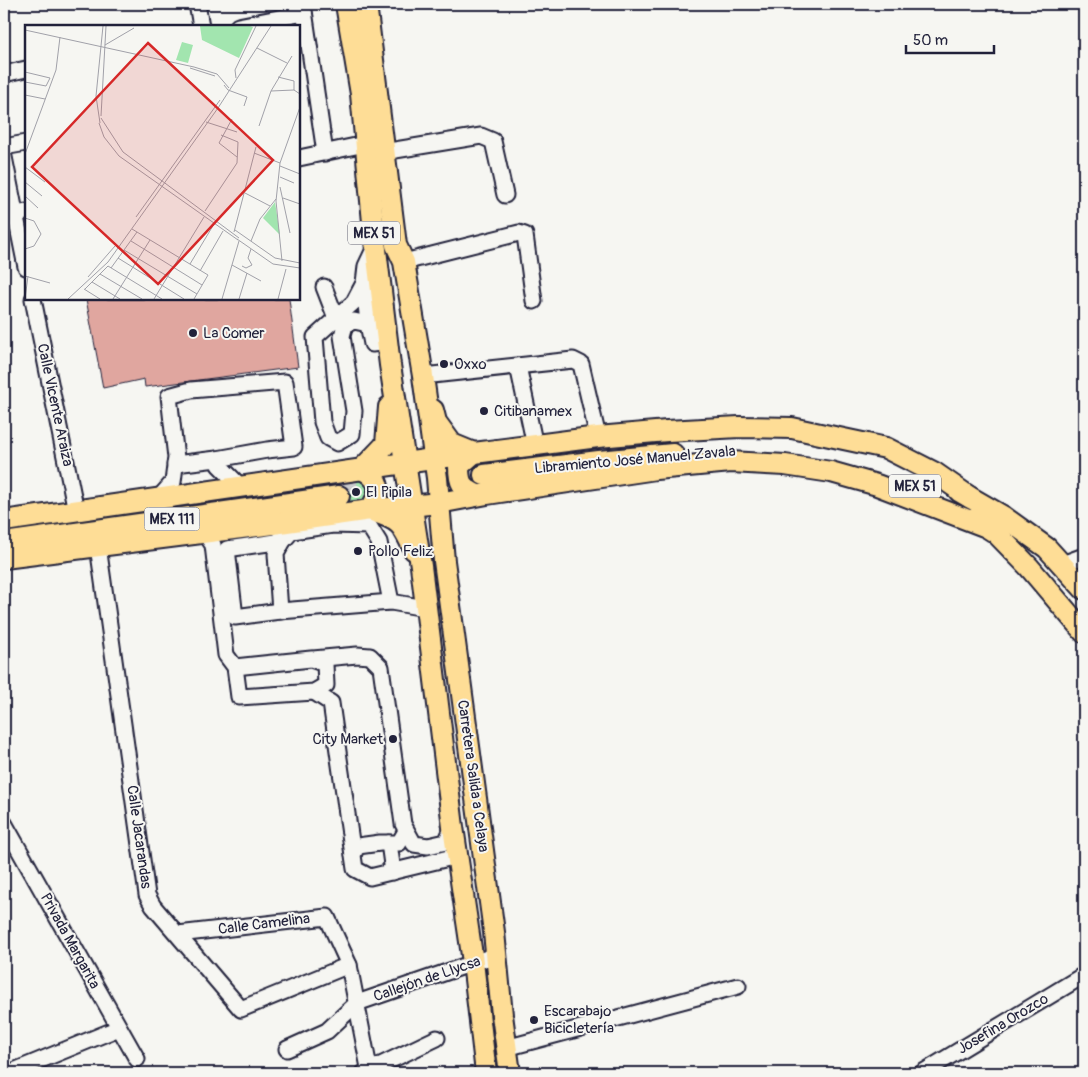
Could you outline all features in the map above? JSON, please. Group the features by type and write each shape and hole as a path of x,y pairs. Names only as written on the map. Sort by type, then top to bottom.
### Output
{"main road":[{"name":"MEX 51","path":"346,4 361,94 387,342 406,463"},
{"name":"MEX 51","path":"366,4 384,152 400,254 423,376 435,468"},
{"path":"362,469 386,444 389,420 390,365"},
{"path":"423,376 436,422 452,444 480,464"},
{"path":"477,495 465,489 459,479 459,466 480,464 535,446 598,437 668,430 739,427 792,428 886,448 935,473 971,498"},
{"name":"Libramiento José Manuel Zavala","path":"480,464 696,438 772,436 815,441 910,467 971,498 1004,517 1047,548 1084,589"},
{"name":"Libramiento José Manuel Zavala","path":"480,464 598,461 693,452 750,450 792,454 858,467 924,489 996,533 1030,567 1084,632"},
{"path":"4,558 205,533 278,532 370,510 440,503 477,495 656,469 731,462 785,465 831,472 877,485 984,526"},
{"path":"4,521 406,463 435,468 480,464"},
{"name":"Carretera Salida a Celaya","path":"406,463 421,566 453,827 473,962 486,1073"},
{"name":"Carretera Salida a Celaya","path":"435,468 440,503 444,561 483,851 510,1073"},
{"path":"362,469 372,475 378,485 378,498 370,510"},
{"name":"MEX 111","path":"4,529 338,490 4,542"},
{"path":"444,561 446,529 452,517 461,506 477,495"},
{"path":"370,510 392,517 406,531 421,566"},
{"path":"458,856 483,851"}],"street":[{"path":"197,4 201,25"},
{"path":"242,25 303,8 306,85 325,153"},
{"path":"4,74 25,70"},
{"path":"384,152 481,136 493,141 505,195"},
{"path":"4,147 25,143"},
{"path":"300,158 365,144"},
{"path":"4,157 25,262"},
{"path":"387,342 372,344 368,324 364,283 366,266 376,247 400,254 519,232 525,235 534,301"},
{"path":"324,287 340,321 354,411 352,434 337,443 328,438 322,422 315,337 340,321 354,302 364,283"},
{"name":"Calle Vicente Araiza","path":"33,300 76,511"},
{"path":"340,321 368,324"},
{"path":"423,376 573,360 581,364 598,437"},
{"path":"518,366 535,446"},
{"path":"158,499 173,482 175,464 176,458 169,396 191,390 285,382 294,448 267,450 175,464"},
{"path":"217,459 219,465 240,486"},
{"path":"391,602 379,542 368,526 332,525 278,532 227,549 235,617 280,611 391,602 425,608"},
{"path":"278,532 276,554 280,611"},
{"path":"205,533 213,545 226,655 235,668 240,697 314,692 326,685 325,664 311,659"},
{"name":"Calle Jacarandas","path":"98,546 147,895 153,906 241,1009 349,965"},
{"path":"1062,564 1084,556"},
{"path":"235,668 311,659 370,656 381,667 402,824 414,844 428,846 446,842 453,827"},
{"path":"314,692 331,703 355,869 370,877 458,856"},
{"name":"Privada Margarita","path":"4,823 137,1059"},
{"path":"353,854 358,846 399,842 406,831"},
{"path":"389,843 393,872"},
{"name":"Calle Camelina","path":"178,934 327,917 349,965"},
{"name":"Callejón de Llycsa","path":"357,1003 496,955"},
{"path":"349,965 368,1072 437,1038"},
{"name":"Josefina Orozco","path":"922,1073 1084,975"},
{"path":"506,1048 738,986"},
{"path":"287,1049 327,1031 357,1003"},
{"path":"9,1073 119,1028"}],"green space":[{"path":"364,477 373,486 368,504 348,508 342,481"}],"building":[{"name":"La Comer","path":"86,300 289,300 298,367 145,387 144,379 103,388"}],"tunnel":[{"path":"337,483 483,465"}],"place":[{"name":"La Comer","path":"193,333"},
{"name":"Oxxo","path":"444,364"},
{"name":"Citibanamex","path":"484,411"},
{"name":"El Pipila","path":"356,492"},
{"name":"Pollo Feliz","path":"358,551"},
{"name":"City Market","path":"393,739"},
{"name":"Escarabajo Bicicletería","path":"534,1020"}]}
